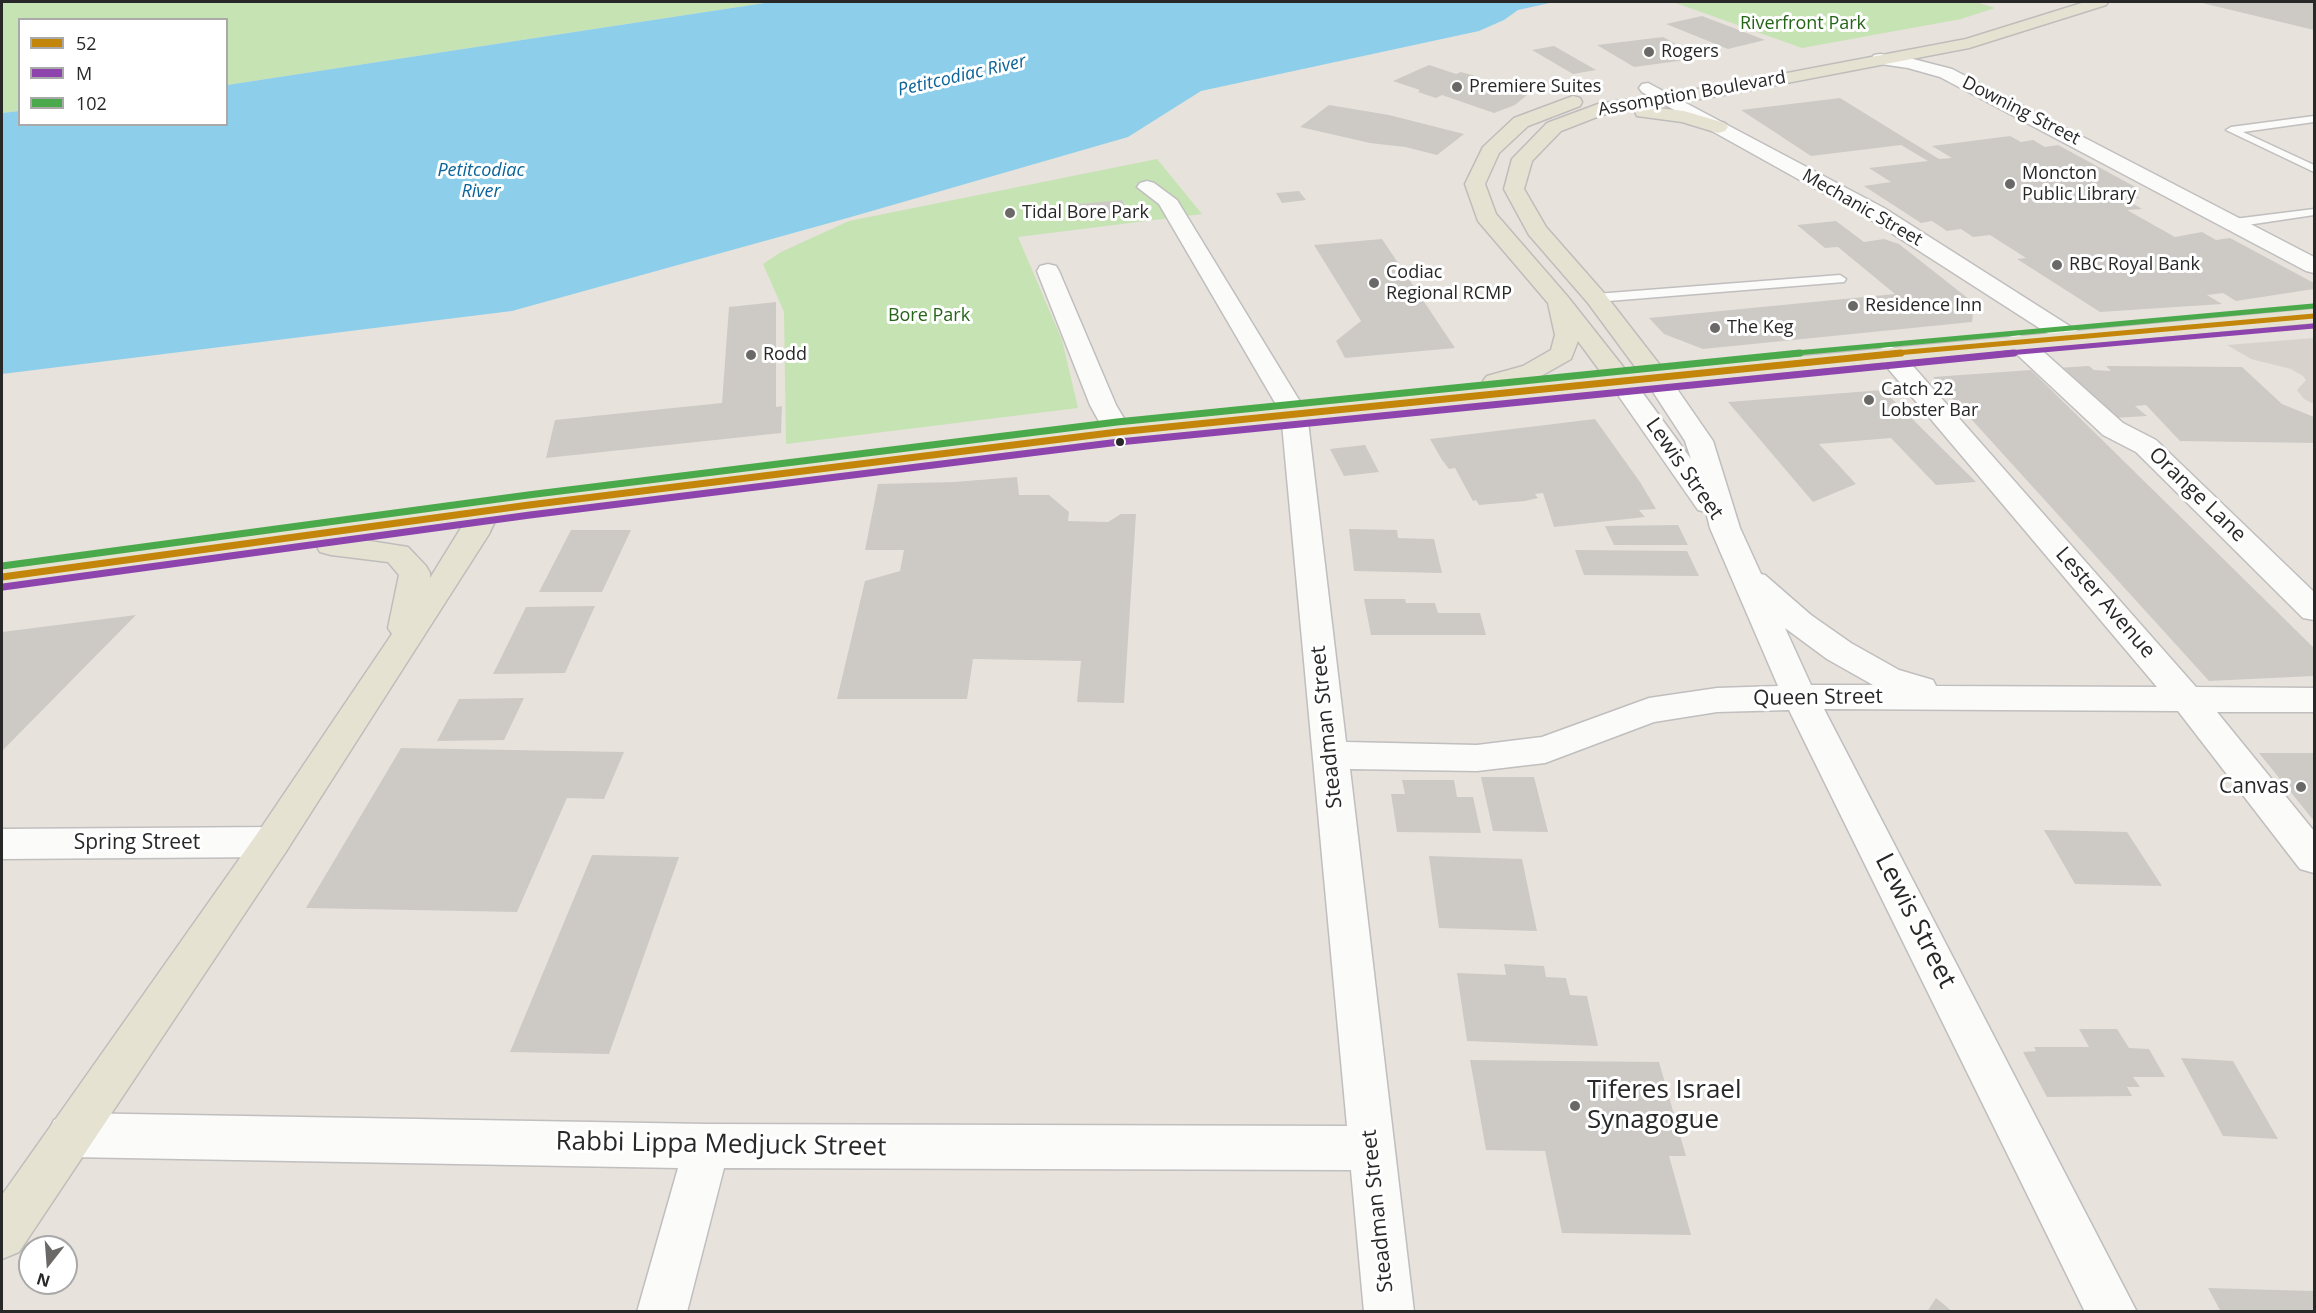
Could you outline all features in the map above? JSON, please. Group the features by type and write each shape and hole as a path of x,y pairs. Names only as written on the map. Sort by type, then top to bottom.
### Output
{"main road":[{"name":"Assomption Boulevard","path":"1657,378 1596,298 1537,230 1514,189 1522,159 1554,127 1598,110 1657,94 1942,35 2053,2"},
{"name":"Assomption Boulevard","path":"1622,382 1559,301 1486,216 1475,184 1490,151 1521,122 1578,100 1724,90 1969,43 2100,2"},
{"path":"1718,127 1707,104 1712,96 1724,90"},
{"path":"1582,116 1657,112 1718,127"},
{"path":"1422,402 1532,370 1562,354 1567,335 1559,301"},
{"path":"2,577 484,513 529,505 1118,432 2070,336 2314,316"},
{"path":"7,1221 70,1136 272,842 474,534 484,513"},
{"path":"285,540 397,554 416,573 400,648"}],"street":[{"name":"Downing Street","path":"1880,59 1909,63 1946,73 2314,266"},
{"name":"Mechanic Street","path":"1657,94 1876,213 2070,336"},
{"name":"Steadman Street","path":"1147,187 1167,200 1294,413 1389,1311"},
{"path":"1048,272 1103,405 1118,432"},
{"name":"Orange Lane","path":"2018,342 2113,429 2146,446 2314,610"},
{"name":"Lester Avenue","path":"1889,354 2188,700 2314,858"},
{"name":"Lewis Street","path":"1657,378 1698,441 1725,528 1800,697 2112,1311"},
{"name":"Lewis Street","path":"1622,382 1725,528"},
{"path":"1746,575 1800,623 1839,651 1887,678 1950,698"},
{"name":"Queen Street","path":"1330,755 1488,757 1545,750 1649,710 1717,700 1800,697 2314,700"},
{"name":"Spring Street","path":"2,844 272,842"},
{"name":"Rabbi Lippa Medjuck Street","path":"70,1136 707,1146 1371,1148"},
{"path":"662,1311 707,1146"}],"lane":[{"path":"2314,119 2231,130 2314,170"},
{"path":"2234,223 2314,212"},
{"path":"1596,298 1840,279"}],"green space":[{"path":"2,2 771,2 228,85 228,18 18,18 18,111 2,113"},
{"name":"Riverfront Park","path":"1673,2 1976,2 1995,8 1961,19 1802,48"},
{"name":"Bore Park","path":"1157,159 1202,214 1018,237 1062,340 1078,408 786,444 784,312 763,264 781,252 849,221"}],"shaded area":[{"path":"2314,338 2314,404 2304,399 2297,390 2306,380 2303,376 2291,369 2251,359 2227,345"}],"water":[{"name":"Petitcodiac River","path":"771,2 1554,2 1518,10 1504,20 1479,31 1201,91 1128,137 512,311 2,374 2,113 18,111 18,126 228,126 228,85"}],"building":[{"path":"2198,2 2314,2 2314,30"},
{"path":"1702,16 1765,40 1728,49 1666,24"},
{"name":"Rogers","path":"1663,37 1701,58 1634,67 1597,45"},
{"path":"1554,46 1596,70 1573,74 1532,50"},
{"name":"Premiere Suites","path":"1429,65 1456,74 1461,72 1479,77 1475,80 1527,95 1515,105 1494,113 1442,95 1436,98 1393,81"},
{"path":"1840,98 1939,159 1952,158 1932,146 2010,136 2021,142 2033,140 2045,147 2058,145 2141,190 2129,192 2140,198 2127,200 2142,209 2127,210 2175,237 2202,232 2216,240 2230,238 2314,283 2314,289 2236,301 2223,293 2207,295 2222,304 2100,312 2017,259 2026,258 1990,235 1973,237 1961,229 1947,231 1932,221 1921,223 1864,186 1891,182 1869,168 1928,161 1901,145 1811,156 1741,110"},
{"path":"1329,105 1389,115 1464,134 1437,155 1300,127"},
{"path":"1299,191 1306,200 1282,203 1276,193"},
{"path":"1122,200 1128,212 1074,218 1068,205"},
{"path":"1836,221 1864,242 1884,239 1899,244 1974,303 1972,322 1703,349 1664,334 1649,318 1895,294 1838,247 1825,248 1797,225"},
{"name":"Codiac Regional RCMP","path":"1382,239 1455,348 1345,358 1336,341 1361,321 1314,245"},
{"name":"Rodd","path":"776,302 776,407 782,406 781,433 546,458 555,420 722,403 729,307"},
{"path":"2089,366 2094,370 2111,371 2106,366 2242,367 2282,404 2314,417 2314,443 2180,441 2146,405 2135,406 2147,416 2114,418 2056,368"},
{"path":"2031,370 2314,648 2314,676 2209,681 1933,377"},
{"path":"1883,390 1976,482 1936,485 1891,438 1819,444 1856,484 1813,502 1728,402"},
{"path":"1595,419 1640,482 1656,509 1639,510 1645,517 1554,527 1543,493 1535,494 1538,498 1525,501 1479,505 1476,500 1473,501 1455,468 1449,469 1442,460 1430,439"},
{"path":"1365,445 1379,472 1344,476 1330,449"},
{"path":"1017,477 1019,495 1049,495 1069,512 1068,521 1108,522 1121,514 1136,514 1124,703 1077,702 1081,661 973,659 967,699 837,699 865,581 900,571 904,550 865,550 878,484 954,482"},
{"path":"1678,525 1688,545 1614,545 1605,526"},
{"path":"1349,529 1397,530 1398,538 1434,539 1442,573 1354,571"},
{"path":"571,530 631,530 602,592 539,592"},
{"path":"1575,550 1687,551 1699,576 1584,575"},
{"path":"1364,599 1405,599 1406,603 1435,603 1438,613 1480,613 1486,635 1371,635"},
{"path":"595,606 565,673 493,674 526,607"},
{"path":"136,615 2,751 2,632"},
{"path":"524,698 504,740 437,741 459,699"},
{"path":"401,748 624,752 604,799 567,798 517,912 306,908"},
{"name":"Canvas","path":"2259,753 2314,753 2314,821"},
{"path":"1481,777 1534,777 1548,832 1493,831"},
{"path":"1402,780 1454,780 1457,797 1473,797 1481,833 1397,832 1391,794 1405,794"},
{"path":"2044,830 2127,832 2162,886 2075,884"},
{"path":"592,855 679,857 609,1054 510,1052"},
{"path":"1429,856 1522,859 1537,931 1439,928"},
{"path":"1504,964 1544,966 1546,977 1566,978 1570,995 1587,996 1598,1046 1467,1041 1457,973 1506,975"},
{"path":"2079,1029 2117,1029 2129,1048 2149,1049 2165,1077 2133,1077 2140,1087 2127,1087 2132,1096 2047,1097 2023,1052 2036,1051 2034,1047 2089,1047"},
{"path":"2181,1058 2233,1061 2278,1139 2223,1136"},
{"name":"Tiferes Israel Synagogue","path":"1470,1060 1659,1062 1686,1156 1669,1156 1691,1235 1562,1233 1545,1151 1486,1150"},
{"path":"2208,1288 2314,1291 2314,1312 2221,1312"},
{"path":"1936,1298 1953,1312 1927,1312"}],"transit line":[{"name":"102","path":"2,566 528,495 1117,422 1888,344 2313,306"},
{"name":"52","path":"2,577 529,505 1118,432 1889,354 2314,316"},
{"name":"M","path":"3,587 530,515 1119,442 1890,364 2314,326"}],"place":[{"name":"Rogers","path":"1649,52"},
{"name":"Premiere Suites","path":"1457,87"},
{"name":"Moncton Public Library","path":"2010,184"},
{"name":"Tidal Bore Park","path":"1010,213"},
{"name":"RBC Royal Bank","path":"2057,265"},
{"name":"Codiac Regional RCMP","path":"1374,283"},
{"name":"Residence Inn","path":"1853,306"},
{"name":"The Keg","path":"1715,328"},
{"name":"Rodd","path":"751,355"},
{"name":"Catch 22 Lobster Bar","path":"1869,400"},
{"name":"Canvas","path":"2301,787"},
{"name":"Tiferes Israel Synagogue","path":"1575,1106"}]}
